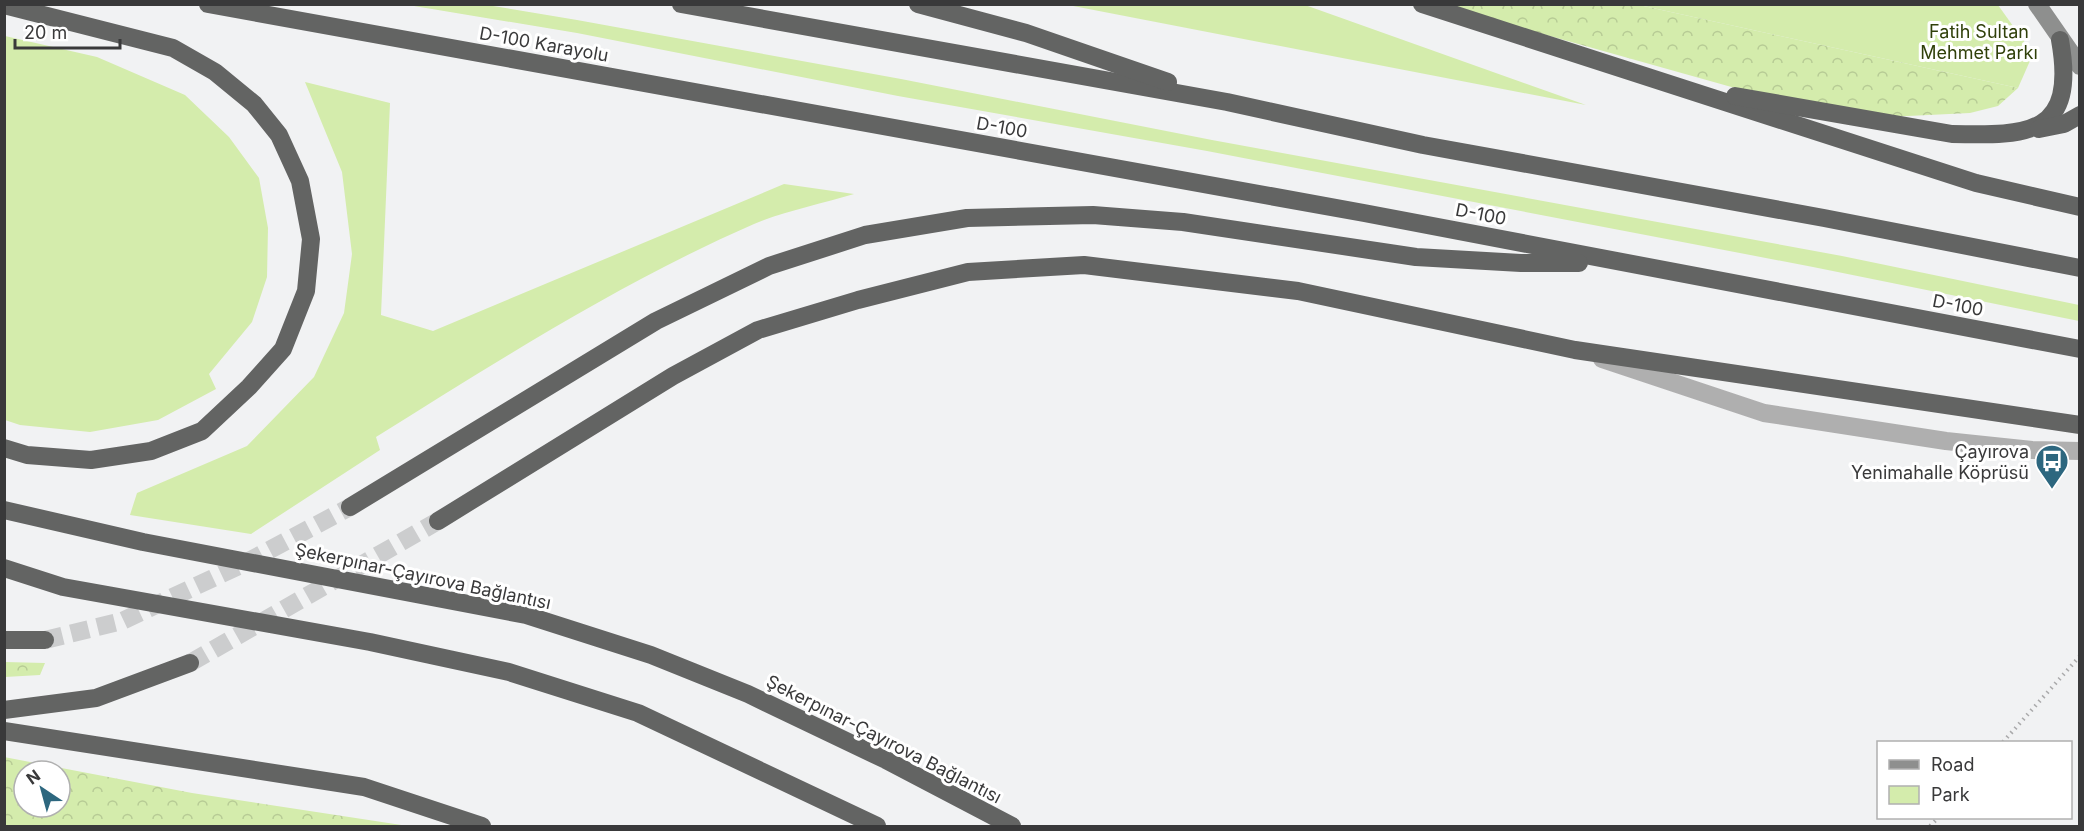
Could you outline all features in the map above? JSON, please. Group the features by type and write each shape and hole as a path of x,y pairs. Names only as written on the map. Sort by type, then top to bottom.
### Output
{"highway":[{"name":"D-100 Karayolu","path":"208,4 873,125"},
{"path":"681,4 1227,102 1423,145 1824,218 2079,268"},
{"path":"918,4 1026,33 1227,102"},
{"path":"1422,4 1664,84 1977,183 2079,207"},
{"path":"4,5 173,48 214,72 255,104 279,135 300,181 311,239 306,291 283,349 249,387 202,431 151,451 91,460 27,455 4,448"},
{"path":"2019,133 2037,127 2053,115 2061,97 2065,75 2060,40"},
{"path":"1664,84 1952,134 2019,133 2064,124 2079,115"},
{"name":"D-100","path":"873,125 1364,213 2079,349"},
{"path":"350,507 656,321 769,266 865,236 967,218 1094,215 1183,222 1416,257 1521,263 1623,263"},
{"path":"438,521 673,376 758,330 858,300 968,272 1084,265 1298,291 1575,350 2079,425"},
{"name":"Şekerpınar-Çayırova Bağlantısı","path":"4,510 143,542 526,615 651,655 748,694 886,760 1012,826"},
{"path":"4,568 63,587 370,642 509,672 638,713 877,826"},
{"path":"4,640 45,640"},
{"path":"4,710 96,698 190,663"},
{"path":"4,730 364,787 482,826"}],"street":[{"path":"2037,4 2079,66"}],"lane":[{"path":"1575,350 1764,413 1946,441 2032,450 2079,451"}],"path":[{"path":"2004,741 2079,656"}],"green space":[{"path":"408,5 487,5 577,20 1842,256 2079,305 2079,321 1813,267 1207,151 898,96 577,33"},
{"path":"1068,5 1305,5 1586,105"},
{"path":"1443,5 1639,5 2018,88 1998,106 1970,113 1867,118 1735,88"},
{"name":"Fatih Sultan Mehmet Parkı","path":"1639,5 1998,5 2033,54 2018,88"},
{"path":"5,36 97,57 185,95 229,137 259,178 268,228 267,277 252,322 209,374 216,389 158,420 90,432 20,425 5,420"},
{"path":"305,82 390,103 381,315 433,331 784,184 854,194 791,211 754,224 608,297 376,437 380,450 251,534 130,515 137,493 247,446 314,377 344,313 352,254 342,172"},
{"path":"5,662 45,663 40,675 5,677"},
{"path":"4,757 14,759 12,759 12,819 72,819 72,770 192,793 408,826 5,826"}],"tunnel":[{"path":"45,640 122,621 247,562 350,507"},
{"path":"190,663 438,521"}],"place":[{"name":"Çayırova Yenimahalle Köprüsü","path":"2052,490"}]}
